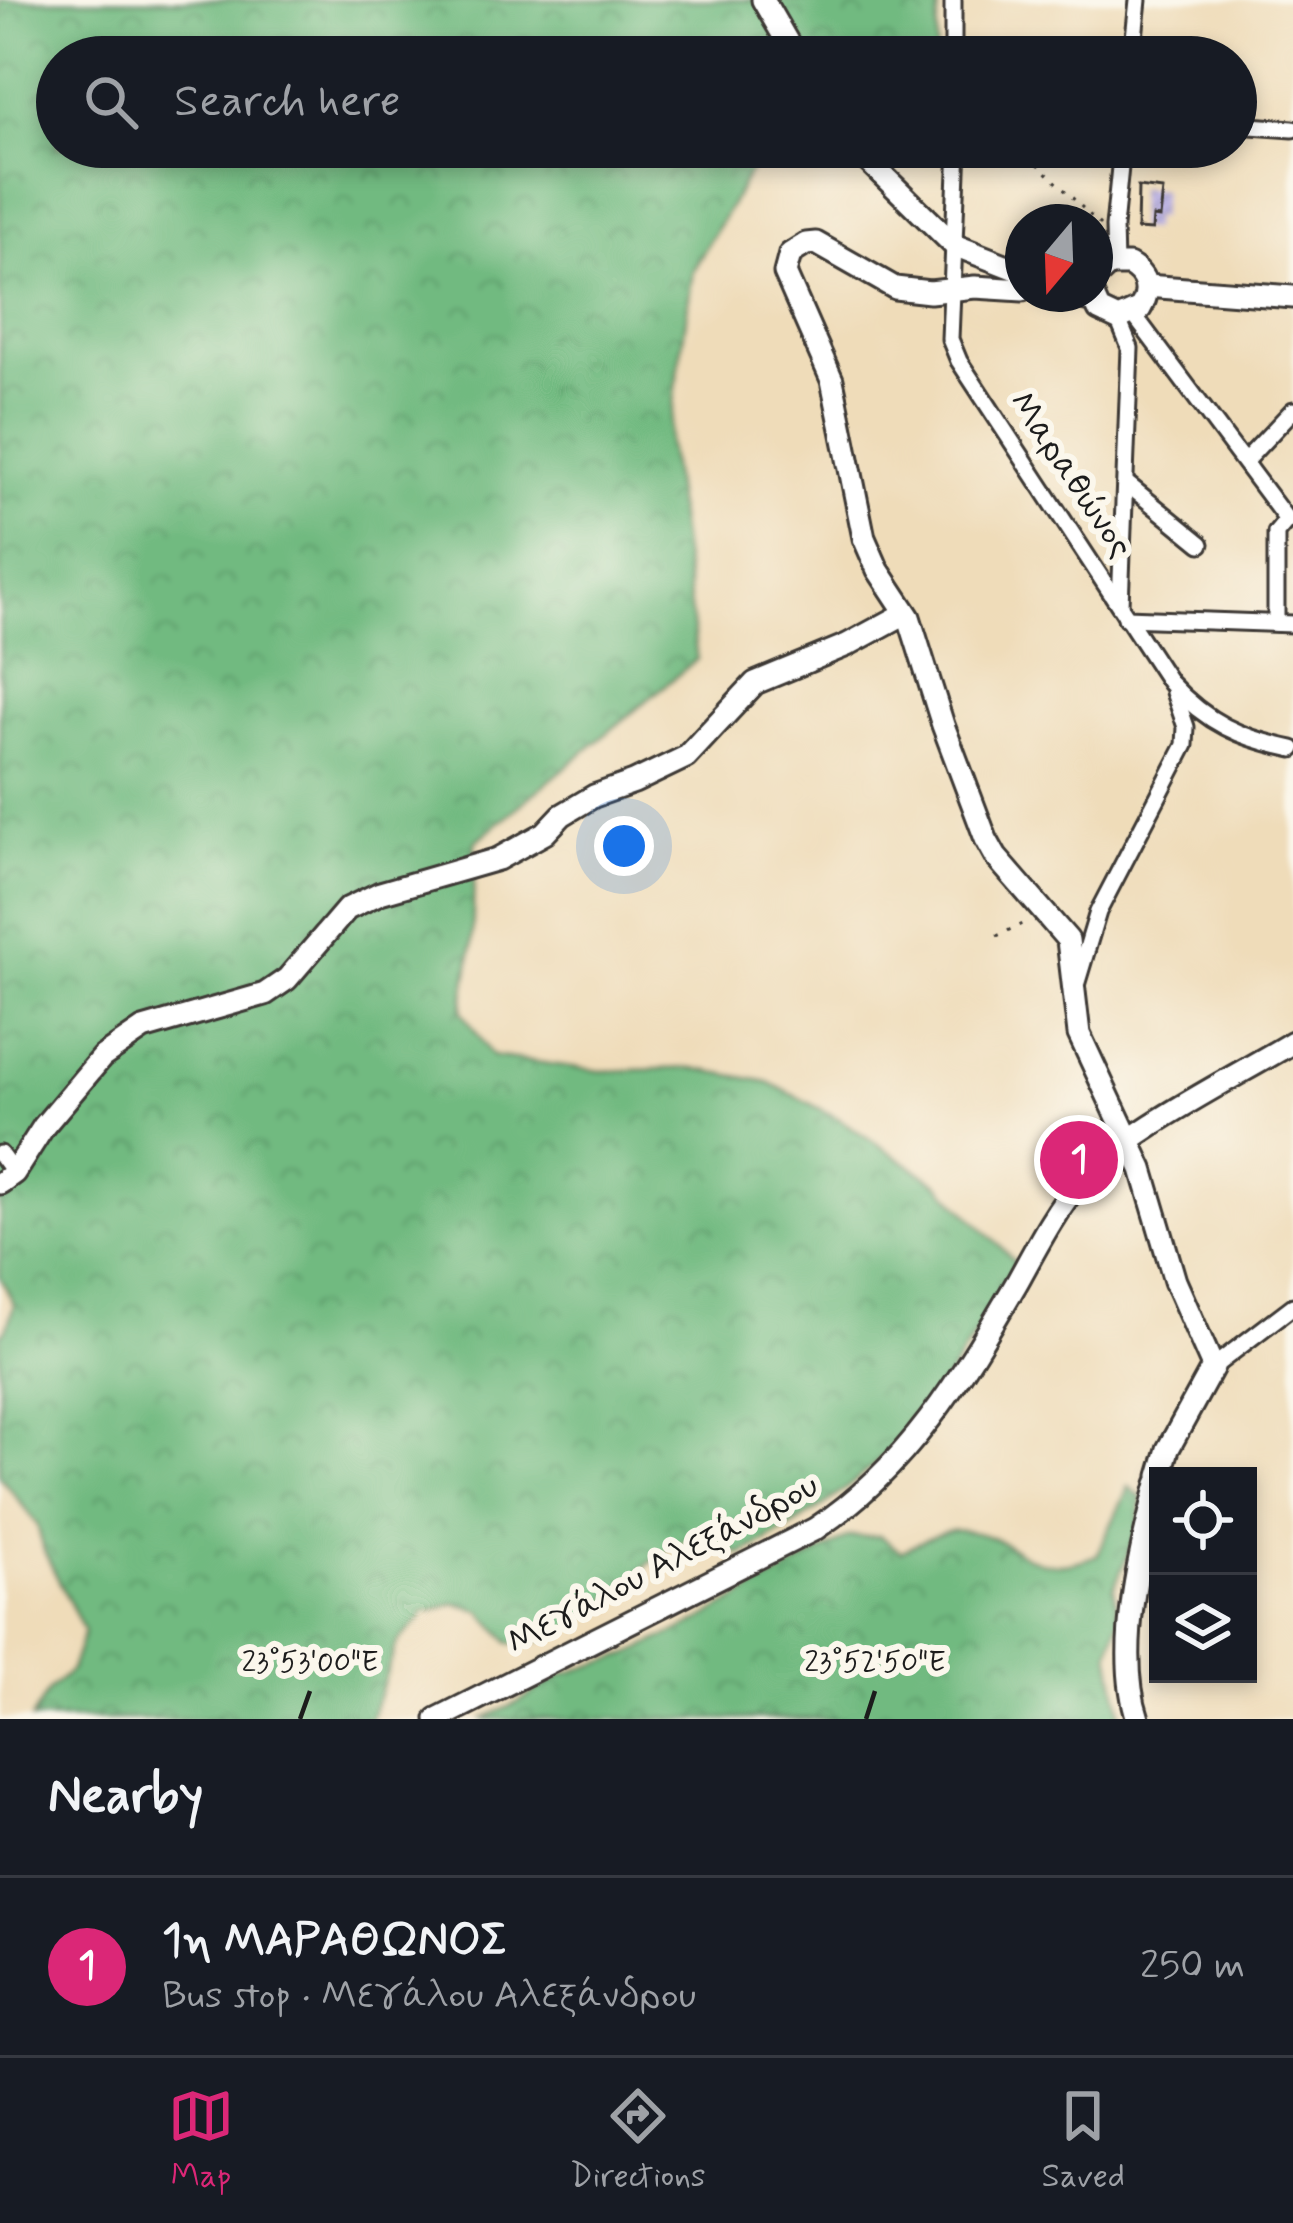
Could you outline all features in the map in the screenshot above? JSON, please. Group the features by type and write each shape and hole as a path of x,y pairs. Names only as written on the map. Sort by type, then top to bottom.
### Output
{"street":[{"path":"763,0 784,36"},
{"path":"953,0 953,36"},
{"path":"1134,36 1138,0"},
{"path":"1257,126 1293,129"},
{"path":"873,168 954,245 1005,265"},
{"name":"Μαραθώνος","path":"957,168 951,348 1170,683 1198,712 1236,732 1293,749"},
{"path":"1113,266 1120,168"},
{"path":"1005,290 919,292 887,286 817,244 806,244 790,254 784,274 832,380 864,538 906,613 986,839 1068,940 1079,1034 1142,1169 1175,1281 1213,1367"},
{"path":"1115,264 1135,269 1146,286 1144,302 1126,316"},
{"path":"1146,286 1293,297"},
{"path":"1103,312 1126,316 1153,339 1290,520 1276,533 1285,624 1123,612 1130,348 1126,316"},
{"path":"1130,348 1153,339"},
{"path":"1246,460 1293,410"},
{"path":"1126,483 1201,544"},
{"path":"5,1170 102,1057 143,1029 265,994 287,979 347,909 380,893 499,859 545,833 562,815 594,796 686,757 755,683 906,613"},
{"path":"1074,993 1098,912 1185,745 1186,727 1170,683"},
{"name":"Μεγάλου Αλεξάνδρου","path":"437,1719 815,1529 866,1492 912,1444 950,1394 1069,1196 1091,1170 1293,1042"},
{"path":"1163,1467 1213,1367 1293,1306"},
{"path":"1138,1719 1129,1682 1129,1640 1149,1533"}],"path":[{"path":"1042,168 1114,239"},
{"path":"998,936 1044,914"}],"green space":[{"path":"0,0 939,0 937,36 36,36 36,168 752,168 693,270 668,443 697,659 475,842 472,947 462,1011 492,1056 601,1071 693,1068 768,1082 836,1117 940,1185 1016,1263 933,1397 872,1466 791,1526 740,1555 706,1533 672,1546 592,1613 553,1636 510,1643 481,1611 455,1603 426,1613 397,1643 370,1719 31,1719 49,1690 71,1670 84,1631 44,1551 37,1524 0,1476 0,1335 14,1305 0,1276"},
{"path":"1129,1487 1142,1498 1138,1529 1114,1588 1119,1620 1110,1652 1122,1719 482,1719 561,1675 630,1654 692,1625 848,1537 880,1536 901,1552 940,1534 964,1531 1000,1541 1039,1562 1073,1563 1097,1555"}],"building":[{"path":"1138,187 1163,190 1160,218 1153,217 1152,230 1137,229"}],"place":[{"name":"1η ΜΑΡΑΘΩΝΟΣ","path":"1079,1160"}]}
